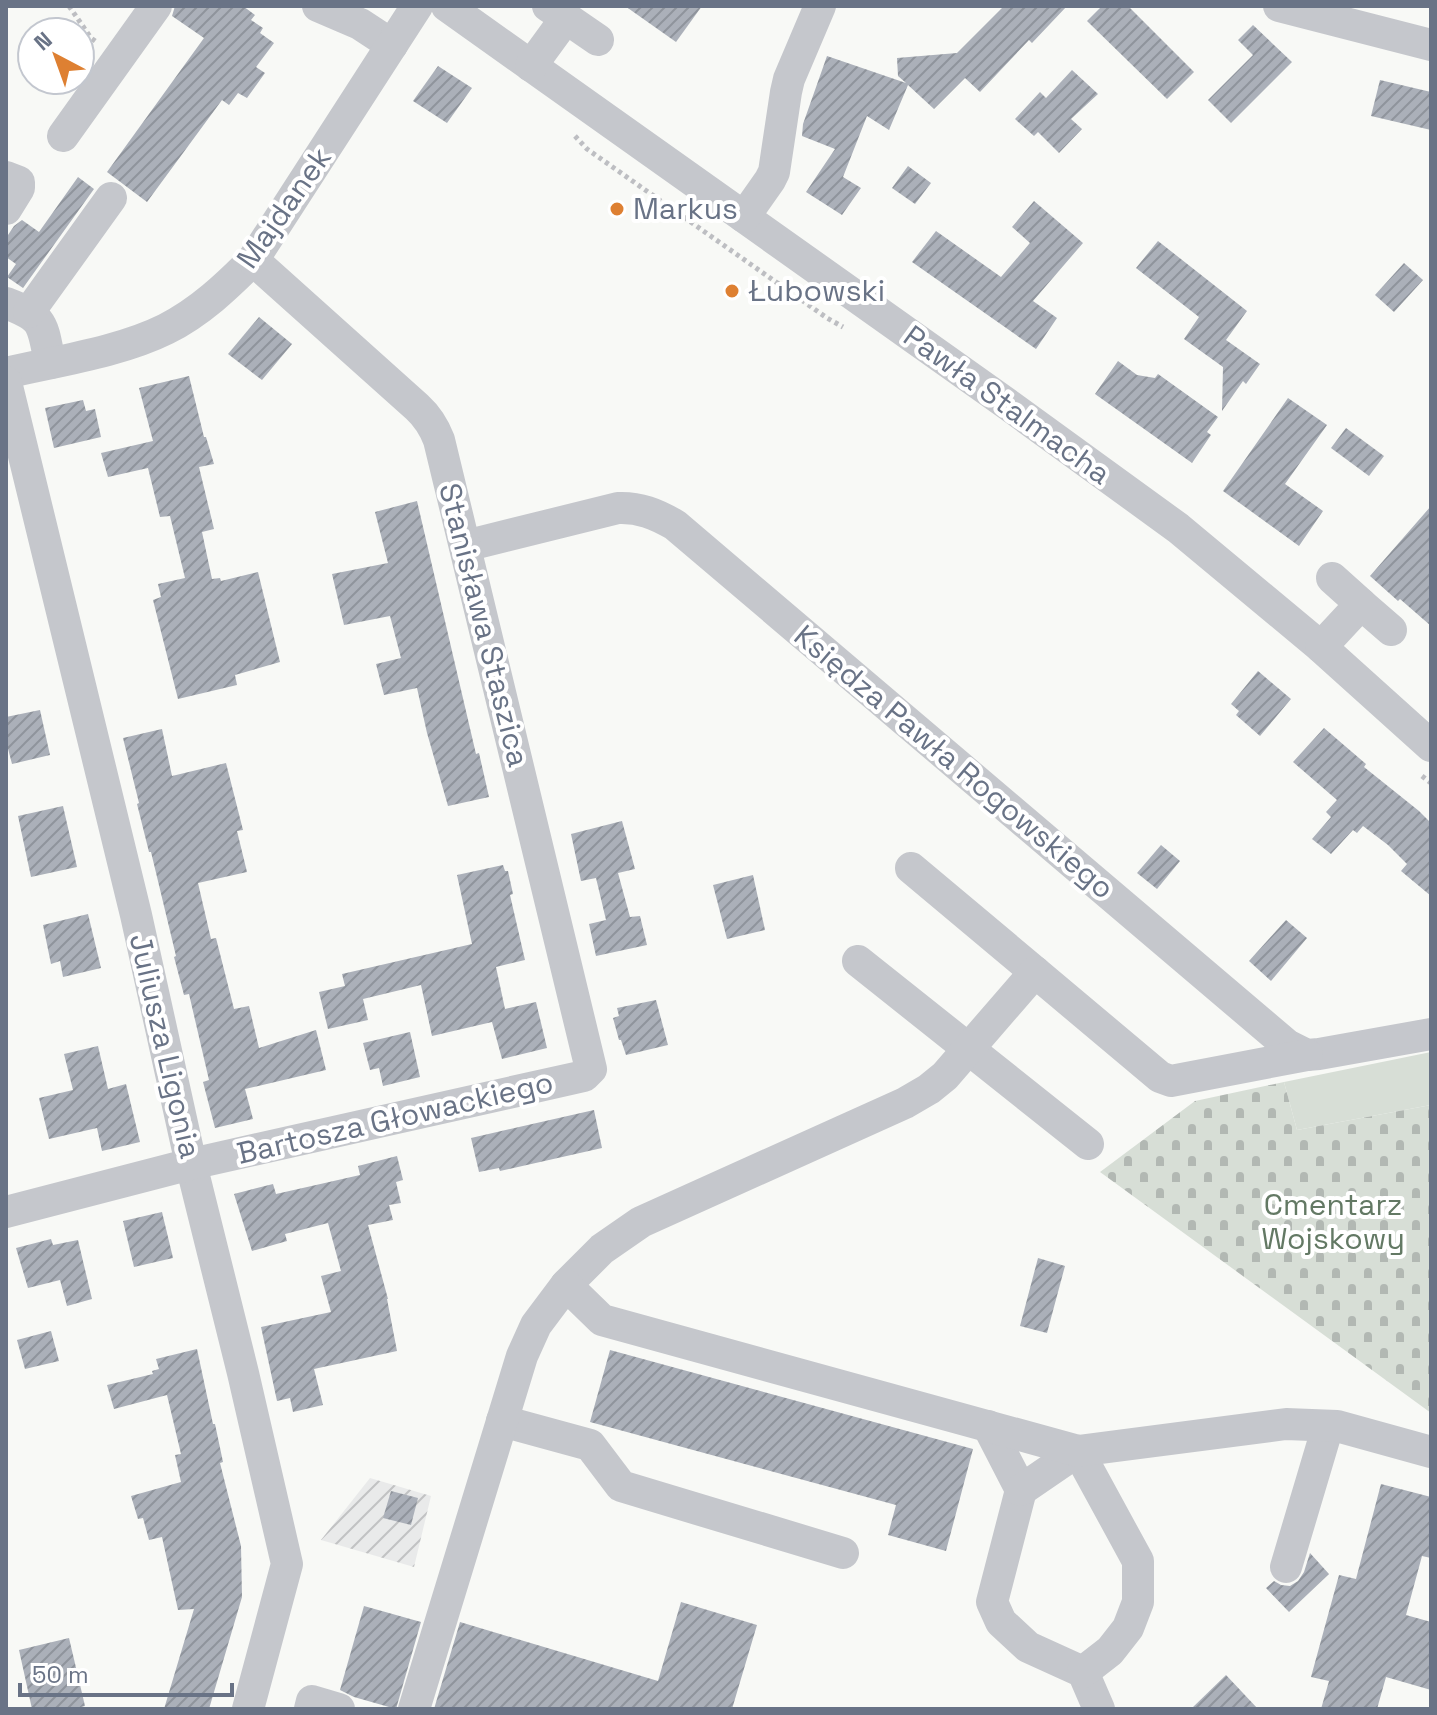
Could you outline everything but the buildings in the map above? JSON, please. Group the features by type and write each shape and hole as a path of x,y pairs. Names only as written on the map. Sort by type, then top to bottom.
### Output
{"street":[{"path":"63,136 156,6"},
{"path":"318,6 360,24 392,45"},
{"name":"Majdanek","path":"6,373 126,344 166,329 226,287 253,260 417,6"},
{"name":"Pawła Stalmacha","path":"447,6 1178,528 1321,647 1425,759"},
{"path":"744,217 774,172 789,79 820,6"},
{"path":"1279,6 1431,45"},
{"path":"531,66 557,12 598,40"},
{"path":"6,177 19,182 19,188 6,209"},
{"path":"50,363 42,325 17,307 111,198"},
{"name":"Stanisława Staszica","path":"253,260 428,417 439,440 591,1064"},
{"name":"Juliusza Ligonia","path":"6,382 136,915 191,1164 287,1564 248,1709"},
{"name":"Księdza Pawła Rogowskiego","path":"465,546 618,508 632,507 647,511 675,525 1287,1045 1307,1055"},
{"path":"1332,578 1391,630"},
{"path":"1321,647 1361,604"},
{"path":"911,868 1160,1077 1171,1081 1431,1034"},
{"path":"858,961 1088,1144"},
{"path":"414,1709 522,1356 536,1325 566,1285 602,1249 641,1222 905,1103 929,1089 945,1076 1035,972"},
{"name":"Bartosza Głowackiego","path":"6,1212 191,1164 584,1076 591,1069 591,1064"},
{"path":"566,1285 602,1320 1078,1451 1286,1424 1337,1426 1431,1452"},
{"path":"502,1421 590,1445 621,1486 843,1553"},
{"path":"988,1426 1021,1490"},
{"path":"1286,1567 1328,1426"},
{"path":"1078,1451 1021,1490 992,1602 1001,1622 1028,1647 1083,1672 1099,1709"},
{"path":"1078,1451 1138,1561 1138,1602 1128,1628 1110,1651 1083,1672"}],"path":[{"path":"69,6 91,38 120,57"},
{"path":"570,130 587,149 827,318 852,332"},
{"path":"1425,759 1431,783"}],"shaded area":[{"path":"370,1478 431,1496 414,1567 321,1540"}],"green space":[{"path":"1431,1052 1431,1105 1297,1130 1284,1082"},
{"name":"Cmentarz Wojskowy","path":"1284,1082 1297,1130 1431,1105 1431,1413 1100,1172 1195,1101"}],"place":[{"name":"Markus","path":"617,209"},
{"name":"Łubowski","path":"732,291"}]}
